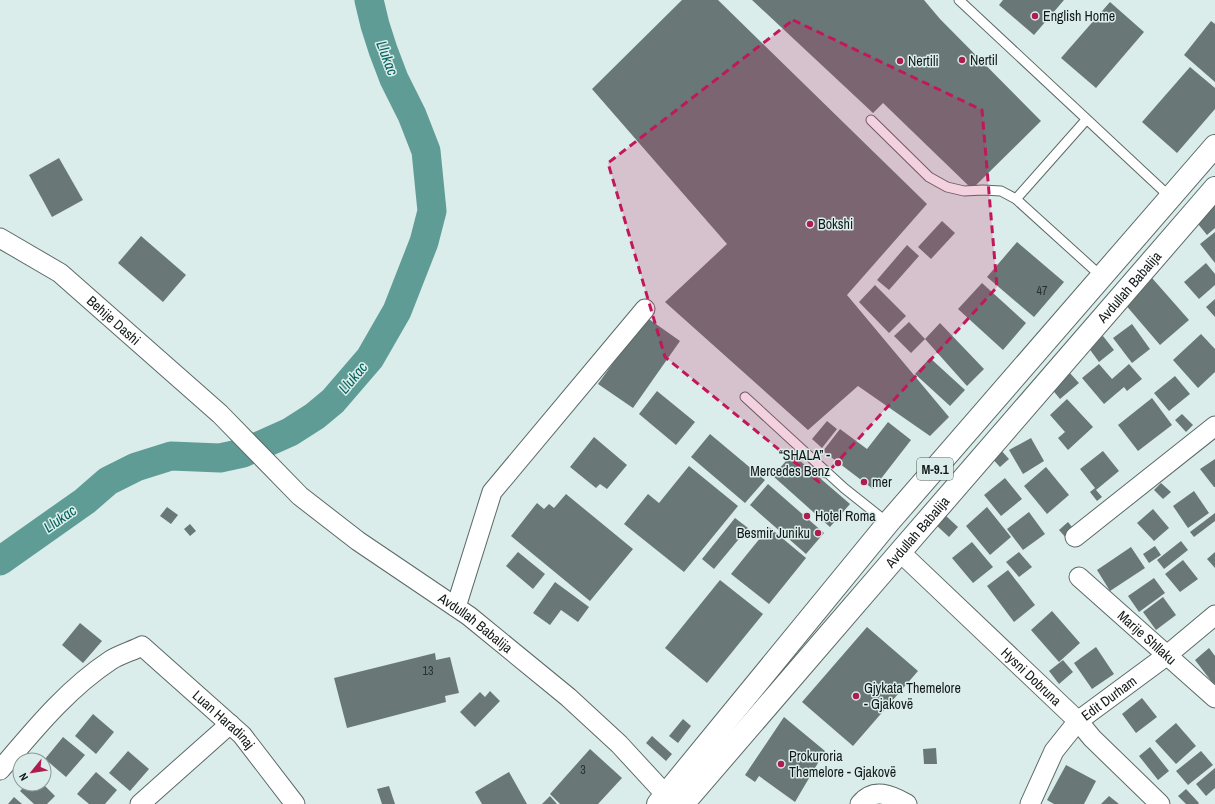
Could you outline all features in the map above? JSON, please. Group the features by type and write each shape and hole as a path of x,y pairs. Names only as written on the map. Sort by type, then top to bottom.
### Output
{"main road":[{"name":"Avdullah Babalija","path":"669,801 888,523 1215,146"},
{"name":"Avdullah Babalija","path":"669,801 900,552 1215,188"}],"street":[{"name":"Behije Dashi","path":"0,238 60,273 220,414 271,467"},
{"path":"456,607 492,492 645,309"},
{"path":"1075,537 1215,426"},
{"name":"Avdullah Babalija","path":"271,467 300,496 358,542 469,616 568,696 619,744 669,801"},
{"name":"Hysni Dobruna","path":"900,552 1078,721 1092,738 1160,804"},
{"name":"Marije Shllaku","path":"1079,577 1215,698"},
{"name":"Edit Durham","path":"1030,804 1054,751 1078,721 1166,656 1215,615"},
{"name":"Luan Haradinaj","path":"0,770 45,717 81,682 113,660 142,646 242,735 295,804"},
{"path":"140,804 230,724"},
{"path":"860,804 866,798 883,793 907,804"}],"lane":[{"path":"959,0 1170,197"},
{"path":"871,120 929,176 947,187 964,191 1001,191 1016,199 1102,276"},
{"path":"1016,199 1086,120"},
{"name":"Avdullah Babalija","path":"745,397 844,488 888,523"}],"highlighted area":[{"path":"793,20 982,110 997,287 819,482 665,357 608,163"}],"building":[{"name":"Bokshi","path":"682,0 718,0 927,204 847,295 949,417 930,436 858,386 808,430 665,302 727,244 592,89"},
{"name":"Nertili","path":"752,0 924,0 940,19 1041,121 972,189 883,103 873,113"},
{"path":"1003,0 1064,0 1034,35 999,5"},
{"path":"1110,2 1144,32 1096,88 1061,58"},
{"path":"1211,21 1215,24 1215,82 1184,55"},
{"path":"1190,67 1215,88 1215,109 1177,153 1142,122"},
{"path":"59,158 83,200 52,217 29,175"},
{"path":"1215,202 1215,228 1207,235 1194,219"},
{"path":"942,221 955,233 931,259 918,247"},
{"path":"1215,232 1215,263 1200,244"},
{"path":"141,236 186,275 163,302 118,263"},
{"path":"1017,242 1064,282 1034,317 987,277"},
{"path":"907,245 919,256 889,290 877,280"},
{"path":"1206,263 1215,274 1215,285 1199,299 1184,282"},
{"path":"1152,278 1189,320 1160,345 1124,303"},
{"path":"982,283 1026,323 1003,350 958,309"},
{"path":"875,285 906,316 889,333 859,302"},
{"path":"1215,299 1215,317 1206,307"},
{"path":"646,317 680,341 633,408 598,384"},
{"path":"909,322 925,339 911,353 894,336"},
{"path":"940,323 984,369 967,386 925,339"},
{"path":"1132,324 1150,349 1132,363 1113,338"},
{"path":"1201,334 1215,349 1215,372 1198,388 1173,360"},
{"path":"1103,336 1114,350 1099,362 1088,347"},
{"path":"930,358 965,390 950,406 915,374"},
{"path":"1099,364 1112,379 1129,364 1142,379 1127,391 1124,387 1104,404 1082,378"},
{"path":"1069,372 1079,383 1060,399 1051,388"},
{"path":"1175,376 1190,394 1169,411 1154,393"},
{"path":"657,391 695,422 676,445 639,414"},
{"path":"1152,398 1172,425 1138,451 1118,425"},
{"path":"1067,399 1093,427 1068,450 1058,438 1065,432 1050,415"},
{"path":"1182,414 1193,425 1186,432 1175,420"},
{"path":"827,421 837,429 822,448 812,439"},
{"path":"888,422 911,440 873,489 823,451 840,429 867,449"},
{"path":"710,434 765,480 745,503 691,457"},
{"path":"594,437 627,465 607,489 600,484 596,488 570,467"},
{"path":"1031,438 1044,461 1023,474 1009,450"},
{"path":"999,448 1009,459 1000,467 990,456"},
{"path":"1103,451 1119,471 1096,490 1102,497 1097,501 1090,492 1095,488 1080,469"},
{"path":"792,454 850,504 830,527 773,476"},
{"path":"1215,459 1215,487 1214,487 1200,469"},
{"path":"689,466 738,506 684,572 624,524 648,494 659,503"},
{"path":"1046,467 1069,495 1047,514 1024,486"},
{"path":"1005,478 1022,499 1001,516 984,495"},
{"path":"1161,483 1171,492 1163,499 1154,490"},
{"path":"768,484 824,533 806,554 750,505"},
{"path":"1194,491 1209,513 1188,528 1173,506"},
{"path":"566,494 633,549 590,601 511,536 537,503 544,509 549,504 554,508"},
{"path":"167,507 178,515 171,524 160,516"},
{"path":"987,507 1011,537 990,555 966,526"},
{"path":"1153,509 1169,528 1154,541 1137,523"},
{"path":"1029,512 1045,534 1023,550 1007,529"},
{"path":"1215,513 1215,521 1194,537 1190,532"},
{"path":"945,515 958,527 949,537 936,525"},
{"path":"735,518 748,528 714,569 702,559"},
{"path":"1068,522 1076,532 1067,539 1059,530"},
{"path":"190,524 196,531 190,536 184,529"},
{"path":"769,527 806,558 769,604 731,574"},
{"path":"1181,541 1188,550 1164,569 1157,560"},
{"path":"972,542 993,567 973,583 952,558"},
{"path":"1155,546 1161,555 1149,563 1143,554"},
{"path":"1131,547 1145,568 1110,591 1097,570"},
{"path":"518,552 545,574 533,589 506,566"},
{"path":"1019,552 1032,567 1019,577 1006,562"},
{"path":"1215,552 1215,568 1207,559"},
{"path":"1183,560 1198,579 1180,592 1165,574"},
{"path":"1008,570 1035,605 1014,622 987,586"},
{"path":"1154,578 1165,593 1139,612 1128,596"},
{"path":"720,580 763,614 707,683 665,648"},
{"path":"555,582 589,607 578,622 561,610 550,625 533,613"},
{"path":"1163,597 1176,615 1156,630 1143,612"},
{"path":"1052,611 1080,643 1059,662 1031,630"},
{"path":"80,623 102,641 83,663 62,645"},
{"path":"867,627 918,671 853,746 802,702"},
{"path":"1096,647 1114,674 1092,689 1074,663"},
{"path":"1209,648 1215,656 1215,686 1195,660"},
{"path":"435,653 436,660 450,657 459,693 445,696 446,702 347,728 334,678"},
{"path":"1063,660 1073,672 1059,684 1049,671"},
{"path":"490,691 500,701 475,727 460,712 480,692 485,697"},
{"path":"1142,698 1157,717 1136,733 1122,714"},
{"path":"93,714 114,732 96,754 75,736"},
{"path":"784,717 825,751 795,802 759,776 755,782 745,775"},
{"path":"683,719 691,726 678,743 669,736"},
{"path":"1176,723 1196,746 1176,764 1155,741"},
{"path":"652,736 672,754 666,761 646,743"},
{"path":"63,737 85,755 66,777 52,765 52,752 51,752"},
{"path":"1150,747 1169,771 1158,780 1139,756"},
{"path":"936,748 937,764 924,764 923,749"},
{"path":"590,749 622,778 598,804 560,804 550,794"},
{"path":"128,751 149,769 130,791 109,773"},
{"path":"1201,751 1213,765 1188,785 1176,771"},
{"path":"1066,765 1096,781 1084,804 1054,804 1047,800"},
{"path":"1215,768 1215,788 1206,796 1196,784"},
{"path":"96,772 117,790 105,804 89,804 77,794"},
{"path":"509,772 527,804 482,804 475,792"},
{"path":"389,786 395,804 382,804 377,789"},
{"path":"1186,789 1199,803 1198,804 1186,804 1178,796"},
{"path":"21,792 51,792 55,796 47,804 34,804"},
{"path":"550,796 557,804 542,804"},
{"path":"1109,796 1119,804 1101,804"},
{"path":"14,797 22,804 8,804"}],"waterway":[{"name":"Llukac","path":"0,561 85,501 108,481 136,467 171,456 220,458 243,453 290,432 315,416 333,401 370,358 397,311 424,242 432,211 426,151 412,115 394,79 383,50 369,0"}],"place":[{"name":"English Home","path":"1035,16"},
{"name":"Nertil","path":"962,60"},
{"name":"Nertili","path":"900,61"},
{"name":"Bokshi","path":"810,224"},
{"name":"“SHALA” - Mercedes Benz","path":"838,463"},
{"name":"mer","path":"864,482"},
{"name":"Hotel Roma","path":"807,516"},
{"name":"Besmir Juniku","path":"818,533"},
{"name":"Gjykata Themelore - Gjakovë","path":"856,696"},
{"name":"Prokuroria Themelore - Gjakovë","path":"781,764"}]}
